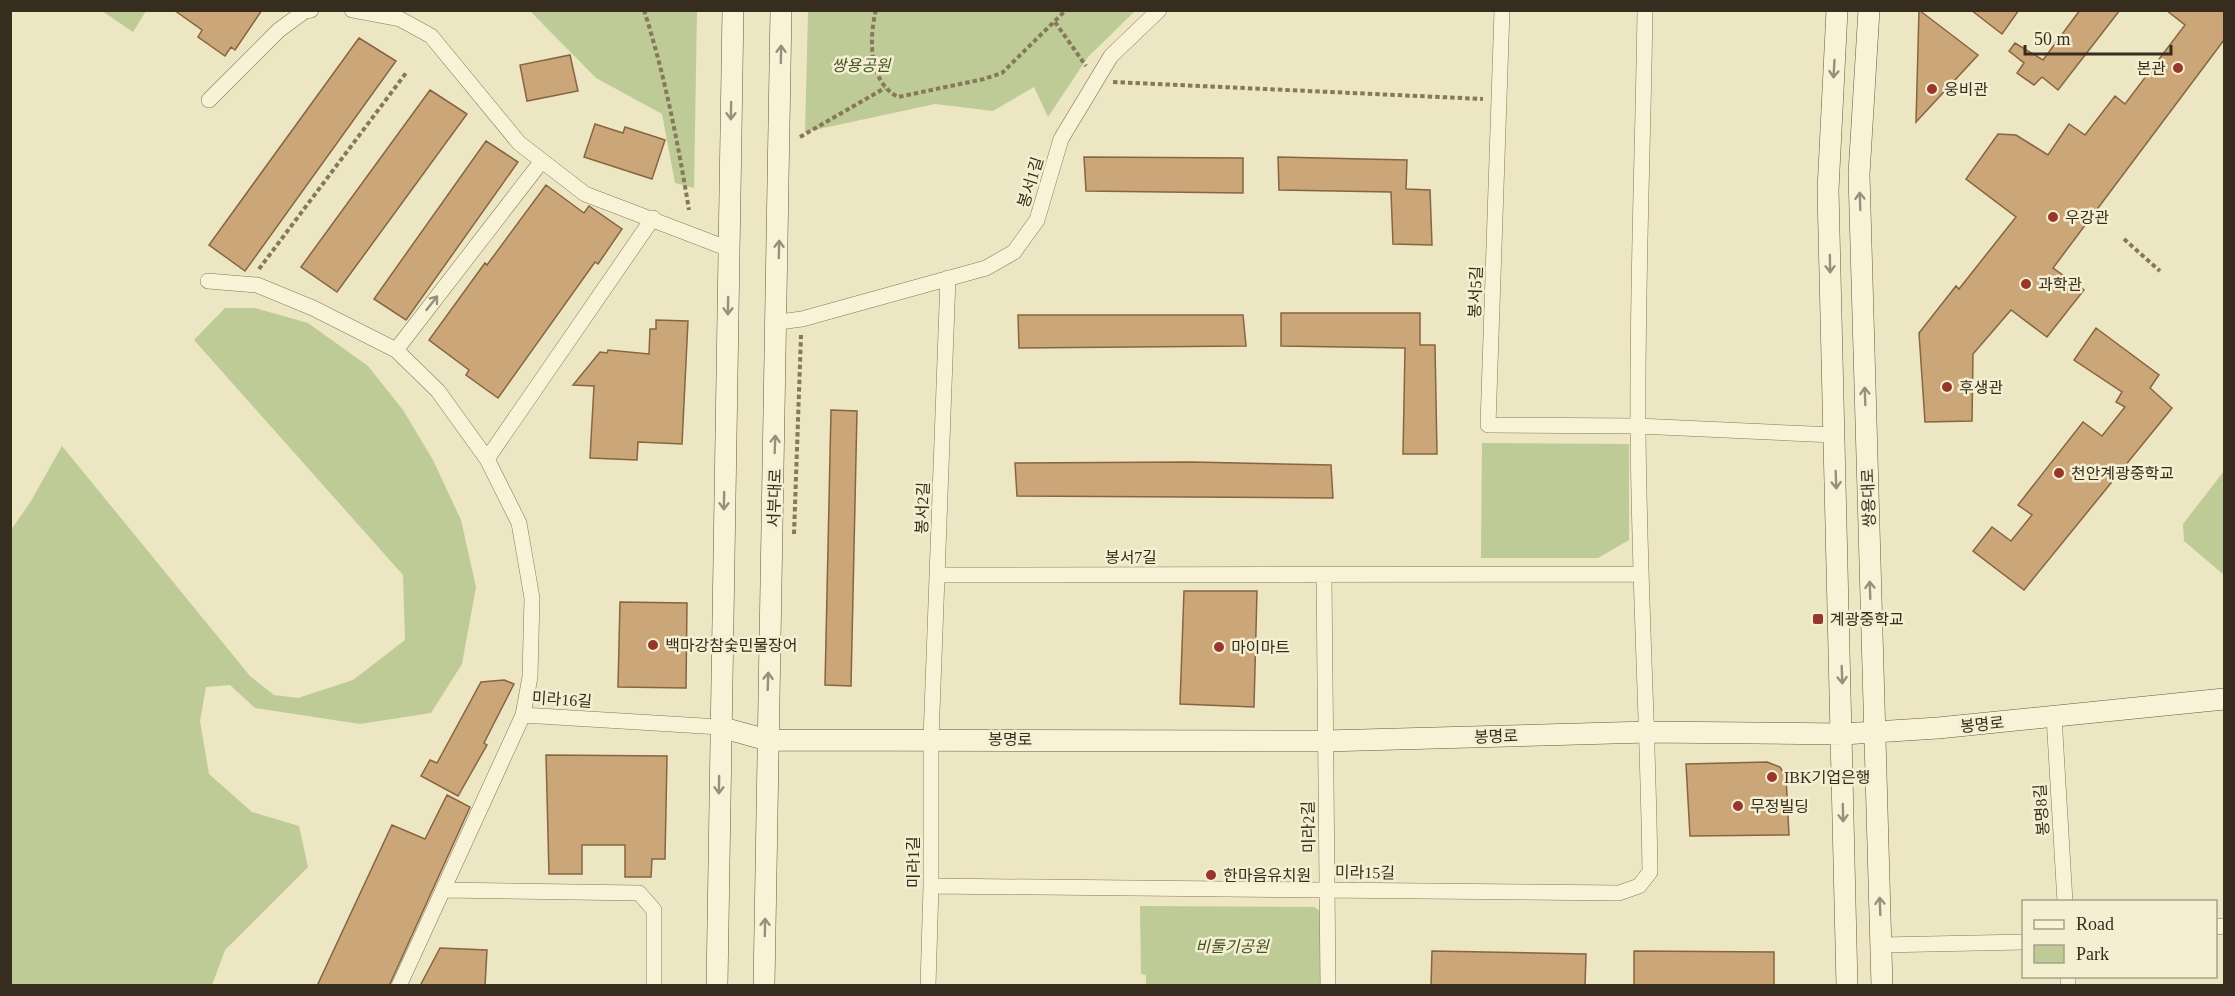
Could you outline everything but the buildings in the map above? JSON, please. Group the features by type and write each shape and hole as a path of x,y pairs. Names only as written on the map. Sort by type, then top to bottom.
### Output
{"main road":[{"path":"717,986 733,10"},
{"name":"서부대로","path":"764,986 782,10"},
{"name":"쌍용대로","path":"1837,10 1828,190 1844,734 1847,986"},
{"name":"쌍용대로","path":"1869,10 1859,174 1882,986"},
{"name":"봉명로","path":"720,727 767,740 1325,741 1648,732 1844,734 1875,733 2224,699"}],"street":[{"path":"209,100 279,30 305,11 311,10"},
{"path":"352,10 400,19 431,36 519,143 585,194 653,218 729,249"},
{"name":"봉서1길","path":"778,322 802,319 986,268 1014,252 1037,220 1061,139 1111,56 1160,10"},
{"name":"봉서5길","path":"1502,10 1488,425 1638,426 1834,435"},
{"path":"1646,10 1638,426 1641,574 1648,732"},
{"path":"396,350 541,162"},
{"path":"487,459 653,218"},
{"name":"봉서2길","path":"931,739 948,279"},
{"path":"208,281 257,285 313,308 396,350 438,391 487,459 519,523 532,598 530,677 523,715"},
{"name":"봉서7길","path":"938,575 1641,574"},
{"path":"1324,576 1325,741"},
{"name":"미라16길","path":"399,986 523,715 720,727"},
{"name":"봉명8길","path":"2054,716 2065,900"},
{"name":"미라15길","path":"931,886 1619,892 1639,886 1650,872 1648,732"},
{"name":"미라1길","path":"928,986 931,739"},
{"name":"미라2길","path":"1325,741 1328,986"},
{"path":"444,890 639,893 654,910 654,986"},
{"path":"1881,945 2022,942"}],"path":[{"path":"644,10 656,48 680,153 688,210"},
{"path":"876,10 873,22 874,65 885,88 898,97 1002,73 1066,10"},
{"path":"1055,22 1096,81"},
{"path":"258,269 406,73"},
{"path":"1133,84 1499,100"},
{"path":"800,137 885,88"},
{"path":"2124,239 2160,271"},
{"path":"794,542 802,319"}],"green space":[{"name":"쌍용공원","path":"808,10 1135,11 1088,57 1048,117 1034,87 993,111 935,104 805,132"},
{"path":"102,11 146,11 133,32"},
{"path":"530,11 697,11 694,188 675,183 662,114 596,78"},
{"path":"225,308 255,308 308,323 368,366 403,410 433,460 461,520 476,587 462,664 431,713 360,724 255,708 230,685 206,687 200,721 209,774 252,812 299,826 308,867 225,950 212,985 11,985 11,530 31,501 62,446 250,676 274,695 298,698 353,680 405,640 403,575 194,340"},
{"path":"1482,443 1629,444 1629,540 1598,558 1481,558"},
{"path":"2224,471 2224,575 2184,541 2183,524"},
{"name":"비둘기공원","path":"1140,906 1314,907 1324,914 1323,985 1146,985 1146,975 1141,974"}],"place":[{"name":"본관","path":"2178,68"},
{"name":"웅비관","path":"1932,89"},
{"name":"우강관","path":"2053,217"},
{"name":"과학관","path":"2026,284"},
{"name":"후생관","path":"1947,387"},
{"name":"천안계광중학교","path":"2059,473"},
{"name":"계광중학교","path":"1818,619"},
{"name":"백마강참숯민물장어","path":"653,645"},
{"name":"마이마트","path":"1219,647"},
{"name":"IBK기업은행","path":"1772,777"},
{"name":"무정빌딩","path":"1738,806"},
{"name":"한마음유치원","path":"1211,875"}]}
